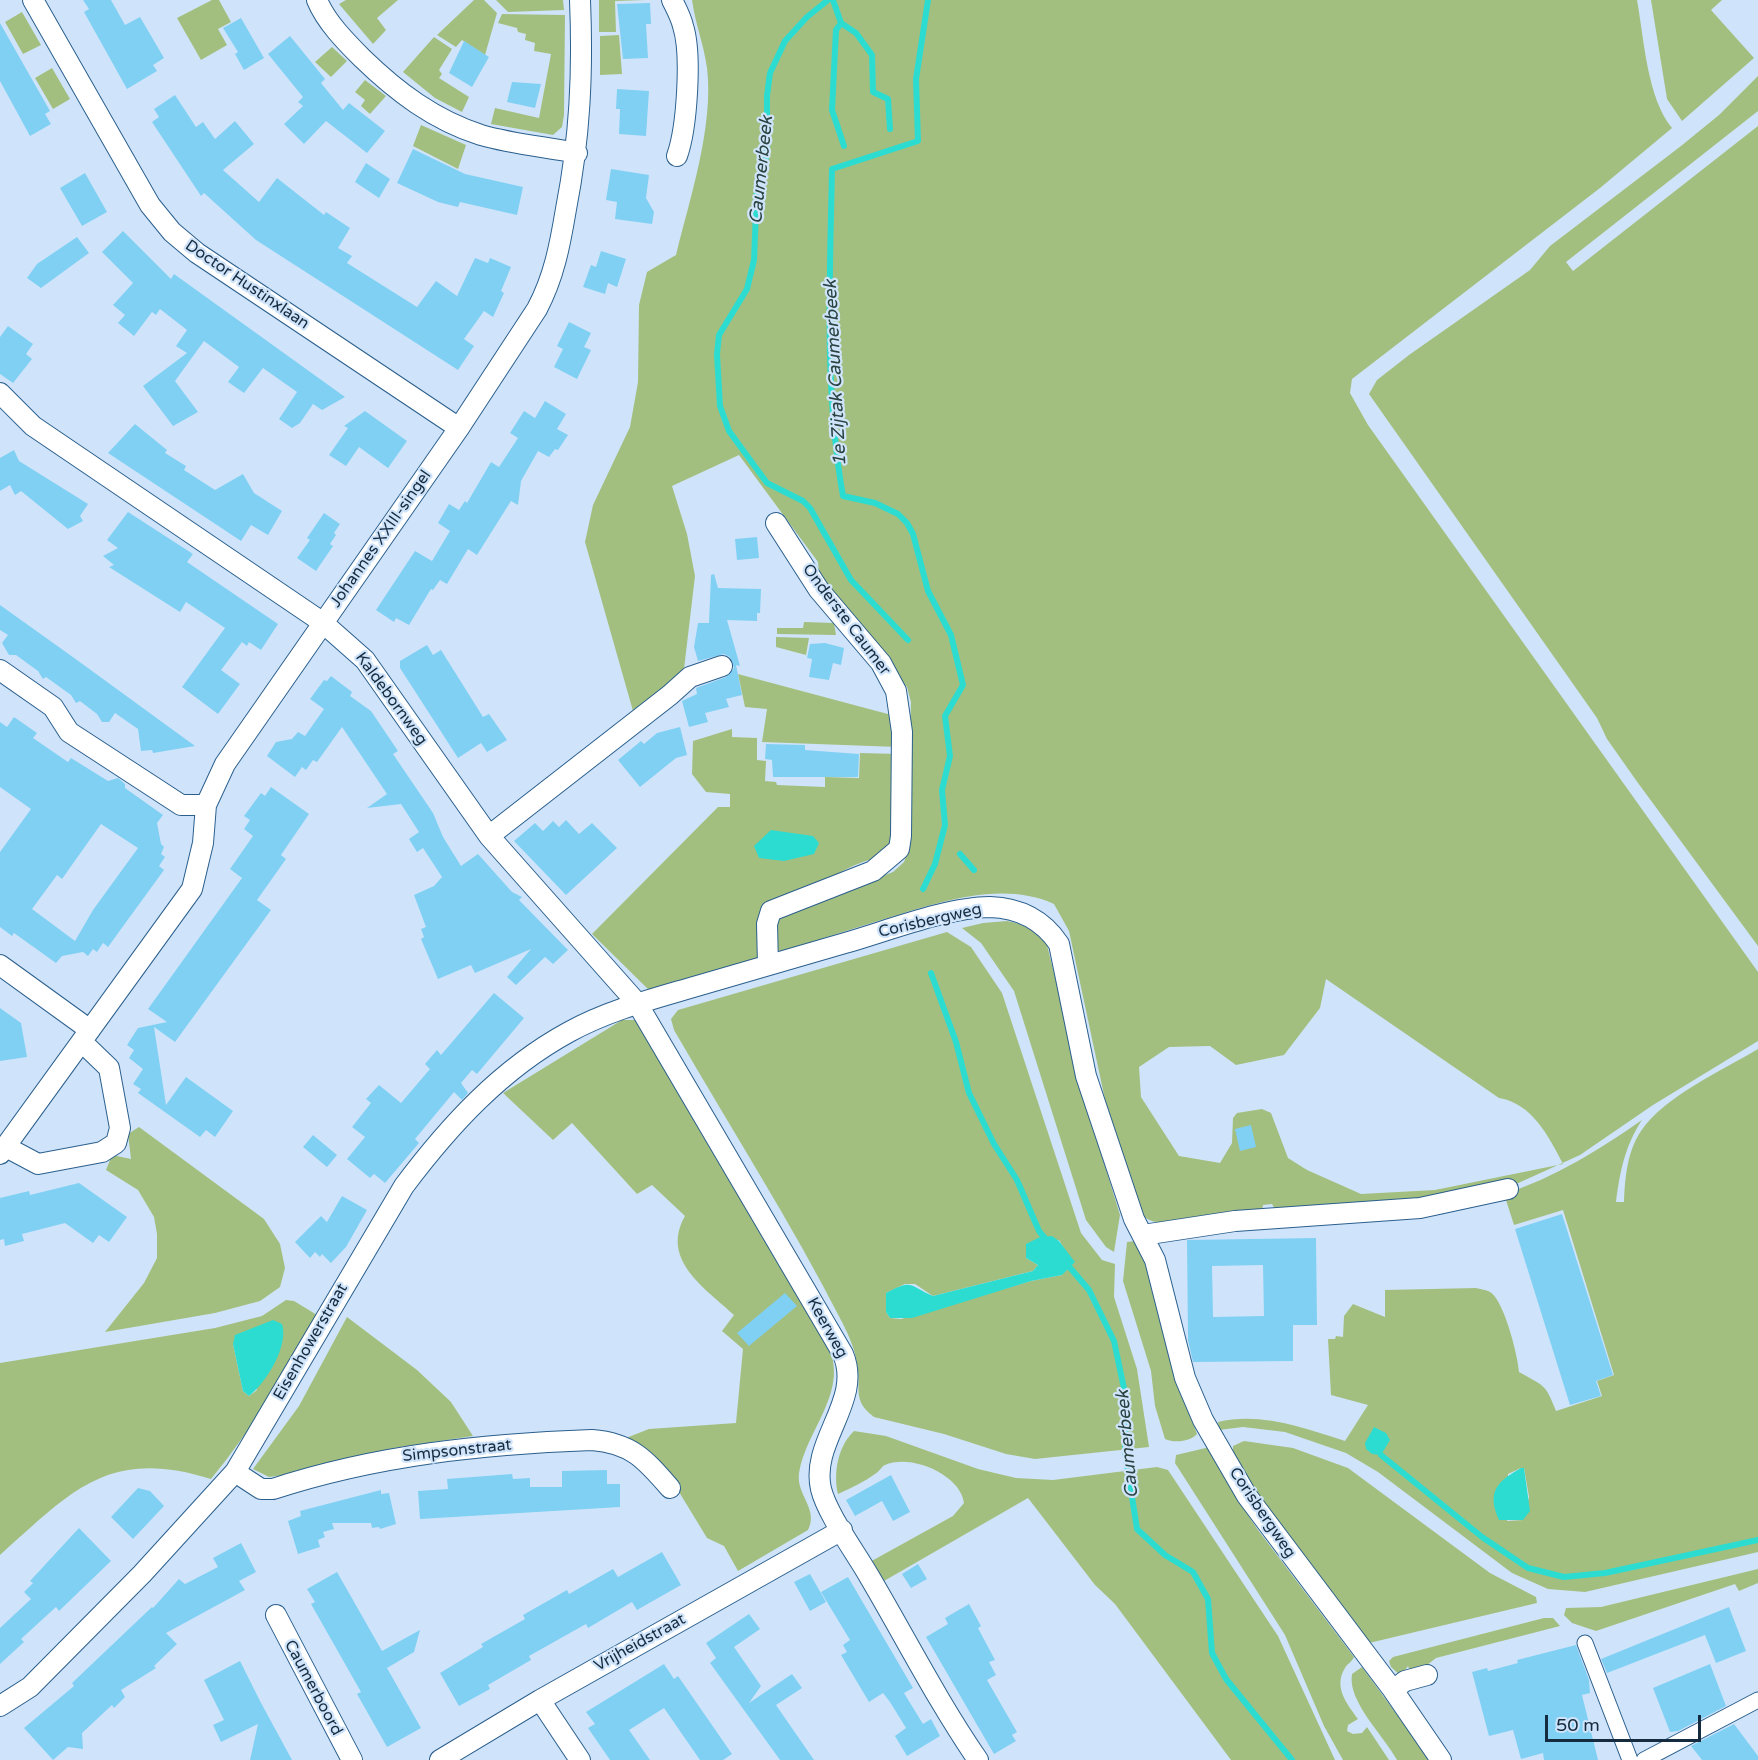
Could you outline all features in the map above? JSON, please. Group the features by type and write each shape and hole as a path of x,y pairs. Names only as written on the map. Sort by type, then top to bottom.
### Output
{"street":[{"name":"Doctor Hustinxlaan","path":"33,0 144,195 172,232 196,253 459,428"},
{"path":"317,0 328,19 392,88 436,116 482,135 577,153"},
{"name":"Johannes XXIII-singel","path":"86,1036 109,1068 120,1128 120,1137 116,1143 102,1152 38,1164 3,1150 192,888 203,843 206,805 225,764 459,428 537,309 556,265 577,153 582,75 580,0"},
{"path":"672,0 684,27 687,63 683,138 677,156"},
{"name":"Kaldebornweg","path":"0,393 33,426 322,622 365,660 489,836 637,1003"},
{"name":"Onderste Caumer","path":"768,965 767,924 771,911 873,871 899,849 903,732 896,691 880,663 819,590 776,523"},
{"path":"489,836 670,696 690,677 722,666"},
{"path":"0,670 53,707 69,732 181,805 206,805"},
{"name":"Corisbergweg","path":"637,1003 975,908 1008,909 1038,920 1049,929 1059,944 1086,1076 1134,1219 1163,1284 1185,1378 1203,1420 1247,1496 1392,1690 1441,1760"},
{"path":"0,965 86,1036"},
{"name":"Eisenhowerstraat","path":"0,1706 30,1687 158,1557 235,1472 377,1229 432,1148 496,1083 531,1056 568,1033 637,1003"},
{"name":"Keerweg","path":"637,1003 849,1368 848,1386 822,1459 820,1477 826,1501 972,1758"},
{"path":"1143,1235 1235,1221 1420,1208 1508,1189"},
{"name":"Simpsonstraat","path":"235,1472 261,1489 273,1489 370,1462 434,1451 592,1440 612,1442 632,1450 650,1464 670,1488"},
{"name":"Vrijheidstraat","path":"440,1760 842,1530"},
{"name":"Caumerboord","path":"276,1615 352,1760"},
{"path":"1585,1642 1630,1760"},
{"path":"1392,1690 1405,1681 1427,1675"},
{"path":"1644,1760 1758,1700"},
{"path":"540,1701 580,1760"}],"shaded area":[{"path":"212,0 219,0 231,22 218,29 227,45 201,60 177,18"},
{"path":"346,0 398,0 377,18 386,30 373,44 339,4"},
{"path":"474,0 484,0 497,13 485,55 462,40 456,47 437,35"},
{"path":"496,0 563,0 564,10 508,12"},
{"path":"599,0 645,0 615,1 616,32 599,32"},
{"path":"692,0 1637,0 1652,84 1657,101 1672,128 1600,188 1352,379 1350,393 1368,425 1758,972 1758,1041 1653,1105 1580,1155 1562,1163 1552,1143 1530,1114 1511,1101 1499,1098 1326,979 1320,1008 1284,1055 1236,1065 1210,1046 1169,1047 1139,1067 1141,1097 1179,1156 1220,1163 1232,1143 1233,1118 1237,1113 1262,1109 1271,1113 1288,1158 1307,1170 1361,1194 1435,1190 1558,1165 1514,1185 1442,1201 1276,1211 1272,1204 1263,1205 1262,1212 1184,1223 1155,1222 1146,1218 1136,1207 1119,1165 1069,931 1054,904 1033,897 1011,894 966,897 921,908 781,952 776,948 775,932 781,914 893,872 904,862 907,854 911,702 907,687 828,591 819,575 818,562 739,455 672,486 687,534 695,576 684,669 682,674 633,711 585,542 593,505 630,427 638,382 639,305 647,272 676,255 704,138 707,114 707,68"},
{"path":"1651,0 1722,0 1711,10 1754,58 1682,121 1667,99"},
{"path":"22,12 41,45 23,54 5,22"},
{"path":"502,14 565,15 564,115 562,127 553,135 491,124 495,108 539,118 551,54 534,51 535,43 525,40 526,34 518,32 517,28 498,23"},
{"path":"619,35 622,74 600,75 600,36"},
{"path":"434,37 452,49 439,70 442,74 439,78 469,97 462,112 435,98 403,72"},
{"path":"332,47 347,61 331,77 315,62"},
{"path":"52,68 70,99 53,109 35,78"},
{"path":"1758,76 1758,111 1566,262 1573,271 1758,126 1758,946 1638,783 1607,739 1597,718 1369,394 1377,380 1409,355 1530,270 1550,246 1719,115"},
{"path":"365,80 386,96 370,114 361,106 365,100 355,92"},
{"path":"421,125 466,145 458,169 413,146"},
{"path":"804,622 834,623 836,635 777,634 777,628 803,628"},
{"path":"776,637 809,638 806,655 776,647"},
{"path":"738,674 899,717 898,747 762,742 767,709 745,707"},
{"path":"732,729 732,737 757,738 757,760 766,761 765,781 776,782 777,785 825,787 825,777 859,778 860,753 898,754 896,823 892,836 887,848 879,858 866,861 835,875 758,925 757,961 651,992 592,934 718,807 730,807 730,794 706,792 692,774 693,741"},
{"path":"771,830 813,836 819,843 814,854 784,861 759,858 754,846"},
{"path":"1007,921 1028,928 1046,941 1089,1114 1120,1215 1114,1252 1106,1247 1086,1220 1014,991 981,943 962,928"},
{"path":"947,932 971,947 1002,993 1081,1233 1102,1260 1115,1264 1114,1297 1137,1369 1149,1447 1035,1459 1006,1454 944,1434 874,1417 867,1411 860,1399 856,1358 847,1332 781,1211 674,1030 671,1019 678,1010","holes":["1059,1240 1068,1255 1062,1275 1031,1281 901,1319 890,1318 886,1312 886,1293 905,1284 915,1284 933,1296 1033,1271 1038,1265 1026,1258"]},
{"path":"622,1020 637,1020 831,1353 834,1369 829,1399 809,1443 799,1473 801,1488 811,1515 808,1530 738,1571 724,1546 707,1538 676,1487 626,1438 649,1429 736,1423 743,1349 722,1331 734,1315 699,1283 682,1260 678,1246 679,1232 685,1216 652,1185 637,1194 572,1123 553,1140 503,1093"},
{"path":"1758,1049 1758,1552 1585,1592 1548,1589 1512,1573 1378,1472 1346,1453 1285,1432 1243,1427 1219,1430 1218,1422 1234,1419 1266,1420 1345,1441 1368,1405 1331,1395 1328,1339 1335,1339 1336,1336 1343,1337 1344,1316 1353,1304 1385,1317 1385,1290 1476,1288 1489,1291 1495,1297 1505,1317 1519,1372 1546,1390 1556,1411 1602,1396 1597,1381 1614,1375 1563,1210 1514,1225 1504,1194 1541,1180 1576,1162 1642,1120 1631,1139 1622,1169 1616,1202 1624,1202 1630,1156 1636,1139 1651,1118 1679,1095","holes":["1524,1468 1529,1497 1523,1520 1507,1521 1508,1474"]},
{"path":"139,1127 264,1219 280,1244 285,1268 280,1287 260,1301 215,1313 105,1332 144,1283 157,1258 154,1217 138,1190 106,1170 112,1155 131,1159 128,1134"},
{"path":"1052,1236 1059,1241 1075,1262 1062,1275 1031,1281 912,1318 890,1318 886,1312 886,1293 902,1286 911,1285 933,1296 1033,1271 1038,1265 1026,1258 1026,1244 1040,1237"},
{"path":"1136,1241 1139,1244 1182,1393 1197,1434 1186,1440 1165,1439 1155,1406 1151,1371 1123,1281 1127,1242"},
{"path":"286,1300 294,1301 317,1315 268,1400 211,1479 175,1470 145,1468 118,1472 94,1481 71,1494 0,1555 0,1363 215,1328 262,1316","holes":["233,1344 257,1390 249,1396 243,1391"]},
{"path":"347,1317 417,1370 451,1402 473,1436 394,1448 284,1475 269,1477 253,1469 299,1406"},
{"path":"273,1320 282,1324 282,1343 279,1353 269,1373 249,1396 243,1391 233,1344 235,1335"},
{"path":"1374,1427 1386,1433 1390,1440 1381,1455 1372,1454 1366,1449 1365,1443"},
{"path":"854,1431 886,1436 978,1469 1016,1478 1053,1480 1157,1467 1168,1470 1278,1636 1335,1760 1231,1760 1115,1604 1095,1585 1028,1498 884,1581 868,1563 953,1516 964,1503 961,1493 945,1476 921,1464 908,1462 885,1465 866,1480 838,1494 836,1477 838,1460 844,1444"},
{"path":"1244,1441 1293,1448 1348,1468 1490,1573 1536,1597 1537,1603 1369,1643 1258,1496 1233,1453 1233,1446"},
{"path":"1210,1447 1239,1502 1258,1530 1354,1657 1345,1668 1340,1682 1343,1695 1358,1719 1348,1725 1347,1731 1353,1734 1362,1733 1367,1727 1389,1760 1343,1760 1324,1726 1285,1635 1175,1463 1176,1455"},
{"path":"1524,1468 1530,1511 1523,1520 1499,1520 1494,1501 1496,1488"},
{"path":"1758,1569 1758,1583 1739,1591 1735,1584 1596,1631 1572,1623 1564,1615 1566,1608 1601,1607"},
{"path":"1544,1618 1553,1618 1560,1626 1436,1658 1422,1669 1410,1671 1408,1666 1401,1676 1391,1667 1389,1661 1393,1657"},
{"path":"1362,1667 1430,1760 1397,1760 1355,1695 1352,1674"}],"building":[{"path":"83,0 111,0 125,25 140,17 164,58 153,65 157,71 127,89 84,12 89,9"},
{"path":"650,3 651,24 646,24 648,58 623,59 617,4"},
{"path":"241,18 264,58 244,70 235,54 238,52 223,28"},
{"path":"0,23 50,111 45,114 51,124 30,136 0,81"},
{"path":"290,36 325,79 321,83 343,110 349,103 385,131 367,153 326,121 304,144 284,124 303,106 298,102 303,97 268,54"},
{"path":"464,41 489,57 472,87 449,73"},
{"path":"512,82 541,84 535,108 507,102"},
{"path":"617,89 649,91 646,136 619,134 620,109 616,109"},
{"path":"175,95 196,127 203,122 215,139 235,121 254,144 223,170 259,202 277,178 324,215 326,212 350,228 338,248 352,256 347,263 417,307 436,281 457,296 475,258 488,263 490,258 511,267 501,291 504,293 493,317 484,311 464,339 474,346 458,370 256,240 204,193 201,196 152,122 159,117 154,109"},
{"path":"413,149 465,174 523,187 517,215 460,202 458,207 438,202 397,183"},
{"path":"366,163 390,179 379,198 355,182"},
{"path":"611,169 649,175 646,198 654,212 652,224 615,219 617,202 606,200"},
{"path":"85,173 107,212 82,226 60,188"},
{"path":"123,231 171,279 174,274 345,397 322,410 313,404 300,423 292,428 279,419 297,392 263,368 244,393 228,382 239,367 204,341 175,381 198,412 173,426 143,386 187,353 176,346 187,330 160,309 156,315 152,312 134,336 118,323 125,315 113,305 133,283 102,252"},
{"path":"77,237 89,253 41,288 27,278 37,264"},
{"path":"601,251 626,259 617,287 608,283 605,294 583,287 591,265 596,267"},
{"path":"569,322 591,333 584,347 591,350 577,379 554,367 563,349 557,346"},
{"path":"8,326 33,344 26,354 32,359 13,383 0,374 0,337"},
{"path":"545,401 566,414 557,429 568,435 558,450 555,449 549,457 538,451 521,481 518,505 511,501 477,555 468,549 447,584 440,580 433,590 431,589 409,625 396,618 394,622 376,610 415,551 432,561 450,531 438,523 449,504 459,510 465,501 467,503 491,462 499,467 518,438 510,433 524,411 535,418"},
{"path":"365,411 407,441 388,468 359,447 346,466 329,455 348,428 344,426"},
{"path":"135,424 167,450 165,453 186,466 184,470 215,490 243,474 254,493 282,511 268,535 251,525 241,541 108,453"},
{"path":"14,450 19,461 88,504 80,516 83,521 68,529 21,491 15,495 10,485 0,491 0,458"},
{"path":"128,512 193,554 187,562 278,624 261,650 249,642 247,646 242,642 221,670 240,684 218,714 182,687 225,628 186,602 180,612 109,567 114,565 103,556 118,548 107,540"},
{"path":"324,513 340,524 330,544 333,546 316,571 297,558 310,540 307,538"},
{"path":"757,537 759,558 737,560 735,539"},
{"path":"714,574 718,588 761,589 760,613 757,613 757,621 727,620 740,666 736,665 742,695 726,699 729,707 705,713 708,722 689,727 682,701 697,694 696,688 726,677 734,668 730,657 724,654 698,661 694,647 698,623 709,623 711,575"},
{"path":"0,605 195,746 153,753 152,750 141,751 138,729 115,713 109,722 102,722 97,714 80,701 76,703 71,695 46,677 43,679 38,671 16,655 9,655 2,643 8,635 0,630"},
{"path":"825,643 844,648 841,665 833,663 829,680 809,677 812,659 807,658 810,644"},
{"path":"427,645 433,655 441,650 483,717 489,714 507,740 487,752 481,743 458,758 400,668 400,661"},
{"path":"331,676 352,692 350,696 371,711 398,751 393,754 433,813 443,837 461,866 478,854 512,892 522,897 519,900 568,950 553,964 545,957 516,985 507,977 531,949 475,973 471,965 438,979 421,939 424,937 421,929 426,927 414,895 434,886 442,877 423,848 417,852 409,839 419,832 401,804 367,808 387,794 342,727 317,762 313,760 306,770 302,767 295,777 267,756 276,742 292,739 298,732 305,736 324,709 310,699 324,680 327,681"},
{"path":"14,717 37,733 33,738 68,762 71,758 108,781 118,778 125,784 125,788 163,815 157,823 161,844 164,847 161,854 165,857 159,866 164,870 108,947 103,943 97,952 93,949 88,956 83,952 62,956 56,963 14,933 12,936 0,927 0,852 31,809 0,787 0,722 7,727","holes":["101,824 138,848 93,910 75,941 32,909 57,875 62,879"]},
{"path":"680,727 687,755 676,758 640,787 618,760 641,741 644,744 657,733"},
{"path":"766,744 805,745 805,750 859,754 858,777 773,777 772,760 765,759"},
{"path":"271,787 309,814 281,855 286,859 257,900 271,910 175,1042 154,1027 166,1105 186,1077 233,1111 215,1137 206,1130 200,1137 138,1093 141,1089 133,1084 143,1069 129,1058 134,1050 127,1045 138,1028 167,1022 148,1009 242,878 230,869 253,836 244,829 250,820 244,816 261,793 265,796"},
{"path":"566,820 579,834 592,823 617,848 566,895 514,841 535,823 543,831 553,821 559,827"},
{"path":"494,993 524,1018 477,1074 472,1070 461,1083 468,1093 462,1100 454,1092 415,1139 419,1143 385,1183 374,1174 370,1178 347,1159 365,1137 352,1127 371,1103 366,1099 379,1085 401,1103 430,1069 425,1064 437,1050 441,1055"},
{"path":"0,1008 21,1023 27,1057 0,1061"},
{"path":"1251,1125 1256,1147 1240,1151 1235,1129"},
{"path":"313,1135 337,1155 327,1167 303,1147"},
{"path":"79,1183 127,1217 109,1242 99,1235 93,1243 65,1223 22,1234 24,1241 5,1246 4,1239 0,1240 0,1198 29,1191 30,1195"},
{"path":"342,1196 367,1210 346,1247 331,1263 322,1254 320,1257 315,1252 310,1258 295,1242 321,1216 327,1222"},
{"path":"1562,1214 1613,1375 1596,1381 1601,1396 1570,1405 1515,1229"},
{"path":"1316,1238 1317,1325 1293,1325 1293,1361 1193,1362 1188,1340 1187,1240","holes":["1263,1265 1264,1316 1213,1317 1212,1266"]},
{"path":"785,1293 797,1306 749,1346 737,1333"},
{"path":"607,1470 607,1484 620,1484 620,1507 420,1519 418,1491 448,1489 447,1479 512,1474 513,1479 530,1478 530,1487 562,1487 562,1471"},
{"path":"891,1475 910,1512 893,1521 882,1501 855,1516 846,1500"},
{"path":"138,1488 150,1491 164,1506 133,1539 111,1517"},
{"path":"381,1490 381,1494 389,1493 396,1524 380,1529 379,1527 372,1528 371,1523 332,1523 334,1529 323,1532 325,1537 318,1540 320,1547 298,1554 288,1521 301,1516 300,1511"},
{"path":"79,1528 111,1561 59,1611 56,1607 21,1639 24,1642 0,1664 0,1628 31,1599 24,1592 33,1583 30,1581"},
{"path":"241,1543 256,1572 239,1581 245,1590 166,1633 177,1644 154,1666 156,1668 121,1690 125,1697 114,1708 112,1705 82,1733 83,1749 68,1747 53,1760 24,1728 74,1686 72,1683 153,1608 179,1579 185,1584 218,1567 213,1558"},
{"path":"662,1552 681,1585 637,1610 632,1602 588,1628 586,1624 529,1656 531,1660 488,1685 490,1689 459,1706 440,1673 483,1647 481,1644 525,1619 523,1615 567,1590 569,1594 613,1569 618,1577"},
{"path":"918,1564 927,1579 911,1588 902,1574"},
{"path":"337,1572 382,1651 420,1630 414,1652 387,1668 421,1728 387,1747 357,1694 361,1692 311,1604 315,1602 307,1589"},
{"path":"810,1574 826,1602 810,1611 794,1582"},
{"path":"848,1577 913,1688 904,1693 923,1724 931,1719 940,1736 907,1756 895,1736 906,1728 890,1702 883,1693 869,1702 841,1655 847,1652 843,1645 850,1640 821,1592"},
{"path":"969,1604 981,1626 978,1628 995,1660 989,1662 996,1675 987,1680 1017,1732 1012,1735 1016,1741 994,1754 926,1637 948,1624 945,1618"},
{"path":"1729,1607 1746,1651 1716,1663 1705,1635 1607,1673 1601,1659"},
{"path":"749,1614 760,1629 734,1647 761,1686 749,1703 792,1674 802,1688 776,1705 814,1760 780,1760 710,1663 716,1658 706,1643"},
{"path":"1576,1645 1589,1680 1590,1693 1582,1695 1598,1760 1544,1760 1543,1753 1521,1759 1513,1730 1489,1736 1472,1672 1487,1668 1488,1671 1518,1663 1517,1660"},
{"path":"240,1661 292,1760 250,1760 258,1724 221,1742 213,1725 224,1720 204,1680"},
{"path":"664,1664 674,1679 678,1676 732,1754 723,1760 700,1760 664,1708 629,1730 650,1760 610,1760 588,1728 595,1724 586,1712"},
{"path":"1710,1664 1726,1706 1678,1731 1670,1732 1653,1688"},
{"path":"1734,1724 1758,1756 1758,1760 1702,1760 1691,1746"}],"waterway":[{"name":"Caumerbeek","path":"828,0 807,17 785,41 770,73 767,96 767,155 757,186 754,260 747,289 719,335 717,354 720,406 729,431 767,483 803,501 810,508 851,580 908,640"},
{"path":"833,0 841,23 836,30 832,110 844,146"},
{"name":"1e Zijtak Caumerbeek","path":"923,889 935,864 945,825 942,790 950,756 945,716 963,685 951,635 928,591 913,534 907,523 898,514 875,503 843,496 833,415 830,292 832,169 918,141 916,79 928,0"},
{"path":"841,23 856,33 872,55 873,92 888,99 890,129"},
{"name":"Caumerbeek","path":"960,854 974,870"},
{"name":"Caumerbeek","path":"931,973 956,1042 969,1093 994,1144 1017,1180 1039,1231 1048,1242"},
{"name":"Caumerbeek","path":"1066,1263 1089,1290 1114,1341 1126,1398 1125,1452 1137,1529 1165,1555 1193,1572 1208,1599 1212,1653 1226,1679 1292,1760"},
{"path":"1381,1455 1482,1537 1528,1568 1564,1577 1605,1573 1758,1540"}]}
